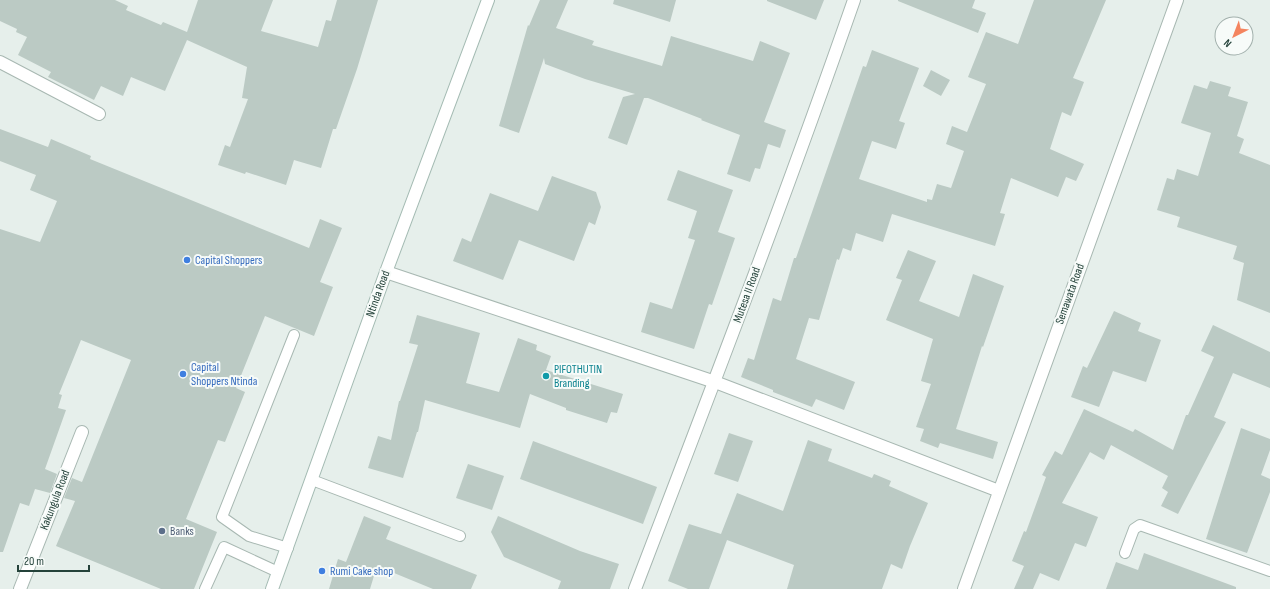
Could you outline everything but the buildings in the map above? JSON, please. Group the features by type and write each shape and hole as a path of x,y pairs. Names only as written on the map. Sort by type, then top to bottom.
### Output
{"street":[{"name":"Ntinda Road","path":"272,589 386,272 488,0"},
{"name":"Mutesa II Road","path":"635,589 715,382 824,87 854,0"},
{"name":"Semawata Road","path":"964,589 1177,0"},
{"path":"0,62 99,114"},
{"path":"386,272 715,382 999,491"},
{"name":"Kakungula Road","path":"20,589 82,432"}],"lane":[{"path":"288,548 249,536 222,517 294,335"},
{"path":"312,480 460,536"},
{"path":"1126,553 1134,529 1140,525 1270,571"},
{"path":"205,589 224,547 278,572"}],"place":[{"name":"Capital Shoppers","path":"187,260"},
{"name":"Capital Shoppers Ntinda","path":"183,374"},
{"name":"PIFOTHUTIN Branding","path":"546,376"},
{"name":"Banks","path":"162,531"},
{"name":"Rumi Cake shop","path":"322,571"}]}
